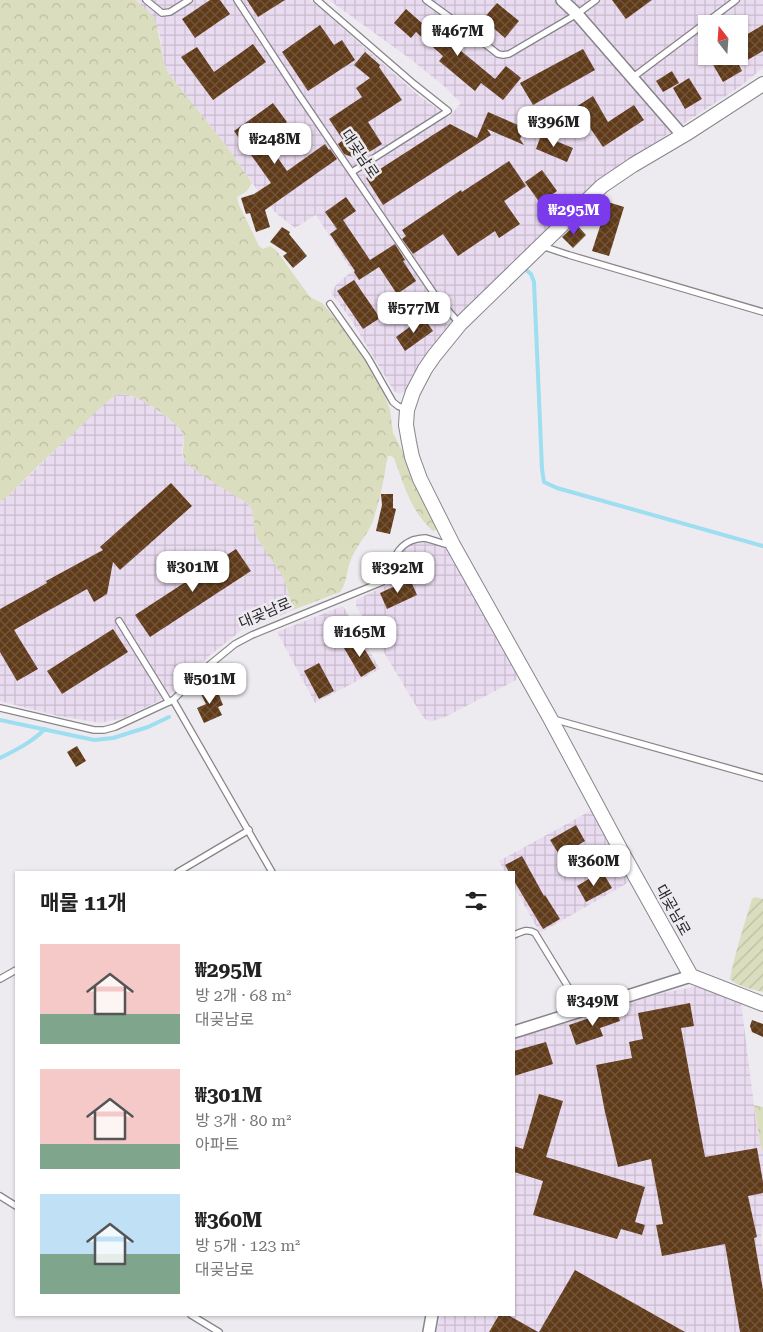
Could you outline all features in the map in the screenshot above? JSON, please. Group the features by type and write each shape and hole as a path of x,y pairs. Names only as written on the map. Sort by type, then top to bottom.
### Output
{"street":[{"path":"562,0 577,14 682,136"},
{"name":"대곶남로","path":"691,976 453,545 420,480 412,457 406,425 407,410 413,392 425,369 460,324 602,186 763,84"},
{"path":"515,1032 691,976 763,1004"},
{"path":"429,1332 432,1316"}],"lane":[{"path":"146,0 162,13 170,12 189,0"},
{"name":"대곶남로","path":"237,0 437,298 460,324"},
{"path":"317,0 448,111 352,172"},
{"path":"426,0 498,54 503,55 510,54 577,14 596,0"},
{"path":"632,78 736,0"},
{"path":"540,245 763,312"},
{"path":"330,304 368,358 393,402 407,410"},
{"name":"대곶남로","path":"0,708 94,730 115,727 171,701 208,666 235,644 252,635 382,582 386,578 397,552 409,542 424,538 453,545"},
{"path":"119,621 171,701 249,830 271,871"},
{"path":"550,718 763,778"},
{"path":"180,871 249,830"},
{"path":"515,936 531,930 535,933 570,990 579,1011"},
{"path":"0,979 15,971"},
{"path":"0,1196 15,1205"},
{"path":"193,1316 219,1332"}],"shaded area":[{"path":"135,0 310,0 418,95 449,117 461,103 444,86 329,0 763,0 763,68 738,88 613,170 579,199 483,292 422,363 406,391 399,394 394,391 350,318 331,293 336,285 352,271 316,215 295,228 277,214 265,201 228,148 169,74 164,63 159,31"},
{"path":"117,394 128,395 142,400 178,426 183,433 182,455 185,461 247,503 252,509 253,518 273,561 282,575 293,610 243,629 209,656 179,687 161,700 123,718 100,723 58,716 0,701 0,501 5,499 88,418"},
{"path":"421,541 448,548 517,671 516,680 445,717 433,721 426,720 421,714 356,606 356,600 390,582 403,551 411,544"},
{"path":"343,606 380,669 315,703 277,632"},
{"path":"592,810 631,881 540,933 515,889 515,871 504,871 499,861"},
{"path":"698,986 741,1002 756,1121 763,1152 763,1218 761,1238 763,1250 763,1332 436,1332 441,1316 515,1316 515,1039 662,993"}],"green space":[{"path":"0,0 135,0 152,15 156,21 164,63 169,74 228,148 252,183 247,191 237,197 259,246 263,249 270,246 276,250 310,297 322,303 341,325 363,356 384,394 390,410 393,433 424,503 437,527 436,530 433,531 425,524 419,515 409,498 394,458 388,456 373,521 352,557 342,589 340,592 293,610 283,578 256,535 250,506 187,463 183,456 183,434 174,423 141,400 123,394 116,395 110,399 5,499 0,501"},
{"path":"755,897 763,899 763,992 741,986 730,979 752,899"},
{"path":"754,1105 763,1107 763,1152 760,1143"}],"building":[{"path":"210,0 220,0 230,14 195,38 182,19"},
{"path":"247,0 285,0 258,17"},
{"path":"612,0 652,0 626,19"},
{"path":"497,3 519,21 505,38 483,19"},
{"path":"406,9 432,32 442,20 456,33 449,41 495,79 506,66 521,78 503,100 481,83 475,91 439,61 443,56 416,32 411,38 394,23"},
{"path":"320,25 334,45 342,40 355,60 308,91 282,52"},
{"path":"763,25 763,51 748,60 748,34"},
{"path":"253,44 266,62 213,100 181,57 197,47 214,72"},
{"path":"583,49 595,70 533,105 520,83"},
{"path":"365,52 380,65 379,67 402,100 368,122 382,144 358,159 344,154 338,144 343,140 329,119 362,97 356,88 370,78 354,65"},
{"path":"713,65 739,65 742,71 723,82"},
{"path":"672,71 679,83 663,92 656,81"},
{"path":"689,78 702,99 685,109 673,88"},
{"path":"593,96 608,122 634,105 644,120 603,147 584,119 569,128 562,116"},
{"path":"273,103 287,122 264,138 287,171 325,144 337,159 265,210 270,227 256,232 250,213 246,214 241,198 254,194 271,183 234,131"},
{"path":"488,112 525,128 520,139 524,145 487,129 491,135 383,205 366,178 450,124 477,138"},
{"path":"541,135 573,148 567,162 536,149"},
{"path":"509,161 526,186 504,201 520,224 499,238 495,231 458,256 443,234 413,254 402,239 406,236 402,230 461,190 462,192"},
{"path":"542,170 557,191 540,203 525,182"},
{"path":"346,197 356,211 343,220 370,260 395,244 405,260 403,261 416,281 397,294 379,267 359,280 330,234 337,229 325,212"},
{"path":"608,202 624,207 609,256 592,251"},
{"path":"576,224 586,235 573,248 562,237"},
{"path":"282,227 290,232 289,234 307,256 293,268 283,256 287,253 270,242"},
{"path":"354,280 380,318 363,329 337,291"},
{"path":"423,317 433,331 405,351 396,337"},
{"path":"171,483 192,506 120,570 113,562 107,594 94,602 87,589 14,630 38,669 17,681 0,652 0,609 103,550 100,547"},
{"path":"381,494 393,494 393,508 396,509 390,534 376,531 382,505"},
{"path":"236,549 251,571 150,637 135,615"},
{"path":"410,579 417,595 387,609 380,593"},
{"path":"113,629 128,652 62,694 47,671"},
{"path":"359,640 376,668 361,677 344,648"},
{"path":"319,663 334,691 319,699 304,671"},
{"path":"215,685 223,705 218,707 222,715 204,723 197,708 206,704 200,692"},
{"path":"77,746 86,761 76,767 67,752"},
{"path":"576,825 585,841 560,856 550,840"},
{"path":"522,856 544,896 560,919 543,929 515,883 515,871 508,871 505,865"},
{"path":"602,871 612,888 586,902 577,886"},
{"path":"690,1003 694,1026 681,1028 705,1157 757,1148 763,1193 748,1196 757,1237 754,1238 763,1290 763,1332 740,1332 725,1244 662,1256 656,1225 663,1224 651,1159 618,1167 605,1112 596,1065 632,1058 629,1042 643,1039 638,1013"},
{"path":"616,1009 620,1021 600,1028 603,1036 576,1045 569,1025"},
{"path":"752,1020 763,1024 763,1037 752,1032 750,1026"},
{"path":"546,1042 553,1064 515,1076 515,1051"},
{"path":"539,1094 563,1101 546,1157 645,1187 635,1222 645,1225 642,1235 621,1229 617,1239 533,1215 543,1181 515,1172 515,1146 523,1149"},
{"path":"575,1270 685,1332 539,1332"},
{"path":"498,1316 510,1316 538,1332 489,1332"}],"waterway":[{"path":"526,270 531,274 534,282 544,482 557,488 763,546"},
{"path":"0,720 94,740 113,738 148,727 169,717"},
{"path":"0,758 29,742 45,729"}]}
